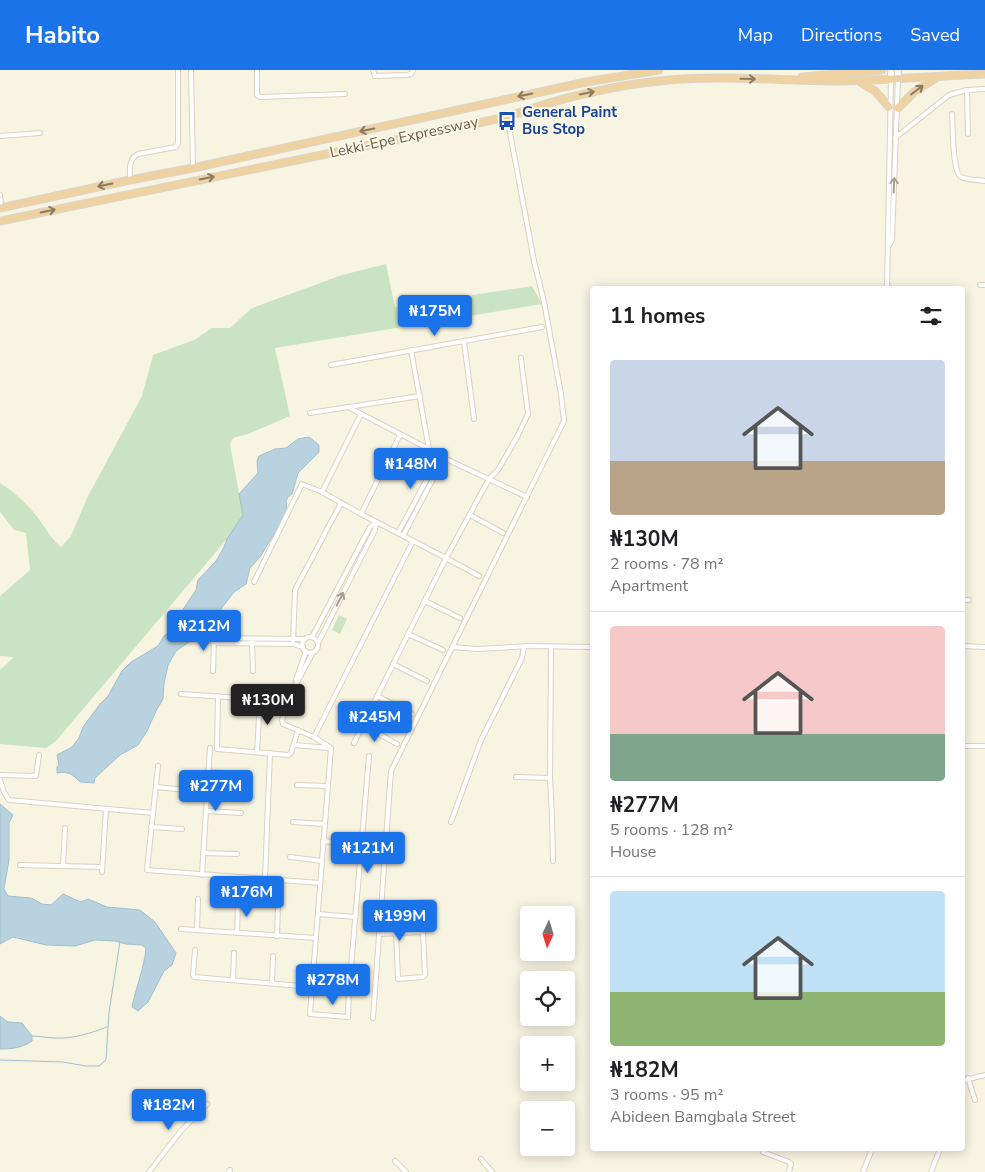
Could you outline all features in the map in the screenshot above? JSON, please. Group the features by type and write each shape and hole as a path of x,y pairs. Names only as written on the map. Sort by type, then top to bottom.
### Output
{"highway":[{"name":"Lekki-Epe Expressway","path":"1,208 586,82 659,70"},
{"path":"782,80 816,75 882,70"},
{"path":"908,70 909,75 913,78"},
{"path":"898,108 914,92 939,76 985,74"},
{"name":"Lekki-Epe Expressway","path":"0,222 507,117 543,104 589,92 662,81 719,79 841,81 939,76"},
{"path":"857,80 875,91 889,107"}],"main road":[{"path":"891,70 894,79"},
{"path":"894,79 898,70"}],"street":[{"path":"130,180 133,156 176,147 178,143 178,70"},
{"path":"191,70 193,168"},
{"path":"256,70 256,90 257,95 260,97 346,94"},
{"path":"373,70 375,76 407,75 411,74 413,70"},
{"path":"887,286 889,107 894,79"},
{"path":"887,249 892,240 895,138 898,108 894,79"},
{"path":"889,138 895,138 949,95 967,90 985,90"},
{"path":"967,90 968,134"},
{"path":"952,114 957,172 962,178 985,181"},
{"path":"373,1018 391,771 527,497 564,418 544,302 534,262 507,117"},
{"path":"0,136 40,133"},
{"path":"0,195 1,208"},
{"path":"331,365 542,327"},
{"path":"464,341 474,419"},
{"path":"411,350 430,450"},
{"path":"354,743 446,558 489,479 498,470 518,437 528,414 520,358"},
{"path":"310,413 420,396"},
{"path":"348,407 442,457 527,497"},
{"path":"322,492 361,414"},
{"path":"361,514 400,434"},
{"path":"401,534 442,457"},
{"path":"254,582 300,486 303,484 322,492 479,576"},
{"path":"293,644 295,590 341,503"},
{"path":"470,515 503,532"},
{"path":"213,640 252,637 305,639 312,637 370,527 376,522"},
{"path":"331,748 314,737 282,722 293,690 317,648 376,530 376,522"},
{"path":"314,737 412,541"},
{"path":"425,601 460,618"},
{"path":"408,634 443,650"},
{"path":"252,637 253,670"},
{"path":"312,637 318,643"},
{"path":"302,647 305,639"},
{"path":"213,640 293,644 302,647 306,651 314,652"},
{"path":"213,640 213,671"},
{"path":"965,646 985,646"},
{"path":"452,647 467,649 590,647"},
{"path":"451,822 481,740 522,658 524,647"},
{"path":"551,647 550,778 552,861"},
{"path":"293,690 306,651"},
{"path":"393,664 427,681"},
{"path":"181,694 288,701"},
{"path":"218,696 217,749 290,754 298,730"},
{"path":"377,696 412,714"},
{"path":"257,752 260,699"},
{"path":"363,725 397,744"},
{"path":"294,745 331,748"},
{"path":"965,746 985,746"},
{"path":"202,875 210,748"},
{"path":"331,748 310,1014 348,1017 348,991 369,756"},
{"path":"265,879 270,754"},
{"path":"0,775 36,776 39,755"},
{"path":"158,766 147,870 320,882"},
{"path":"209,772 243,774"},
{"path":"516,777 550,778"},
{"path":"0,780 9,800 153,813"},
{"path":"297,785 328,786"},
{"path":"156,787 186,790"},
{"path":"20,865 63,866 102,870 106,809"},
{"path":"206,811 241,814"},
{"path":"293,822 325,824"},
{"path":"151,826 182,829"},
{"path":"63,866 65,828"},
{"path":"323,841 362,845"},
{"path":"203,853 237,854"},
{"path":"290,857 322,861"},
{"path":"197,930 198,899"},
{"path":"237,933 238,901"},
{"path":"381,904 434,902"},
{"path":"277,936 278,904"},
{"path":"318,914 355,917"},
{"path":"181,929 316,938"},
{"path":"379,934 396,933 423,932 425,975 423,977 398,979 396,933"},
{"path":"195,950 193,976 348,991"},
{"path":"233,980 234,953"},
{"path":"272,983 273,956"},
{"path":"965,1079 985,1075"},
{"path":"968,1078 975,1100"},
{"path":"149,1172 180,1132 207,1104"},
{"path":"863,1172 871,1151"},
{"path":"931,1172 939,1151"},
{"path":"764,1152 789,1162 791,1164 789,1172"},
{"path":"481,1159 492,1172"},
{"path":"395,1161 406,1172"}],"green space":[{"path":"386,264 395,307 532,286 542,304 275,348 290,416 248,434 233,438 230,444 243,515 232,533 56,741 46,748 0,744 0,670 14,657 0,656 0,596 30,570 26,533 14,530 0,512 0,483 27,505 61,547 71,536 87,498 142,396 153,355 194,340 212,328 230,328 252,308 342,275"},
{"path":"339,615 347,619 340,634 332,630"}],"water":[{"path":"309,437 319,445 319,452 298,473 292,494 286,501 287,512 260,557 250,568 246,584 234,592 211,622 199,625 195,638 176,651 168,665 163,699 138,745 120,755 95,778 94,783 80,782 73,775 64,772 57,773 59,765 57,755 72,747 79,738 83,727 108,696 122,671 131,662 158,646 164,636 174,629 182,619 182,611 196,590 198,580 216,561 227,539 243,515 239,494 258,473 257,461 259,456 275,449 286,448 298,439"},
{"path":"0,804 13,815 9,823 9,860 4,889 8,896 31,898 42,904 51,905 63,894 81,902 88,899 107,907 140,910 155,922 176,953 172,965 164,971 148,1002 138,1011 132,1007 145,956 146,948 142,945 95,940 75,946 46,945 13,937 0,944"},
{"path":"0,1016 8,1022 22,1023 32,1036 32,1041 17,1048 0,1049"}],"waterway":[{"path":"0,1060 63,1062 86,1066 99,1066 106,1060 109,1012 120,942"},
{"path":"32,1036 69,1038 107,1027"}],"place":[{"name":"General Paint Bus Stop","path":"507,121"}]}
